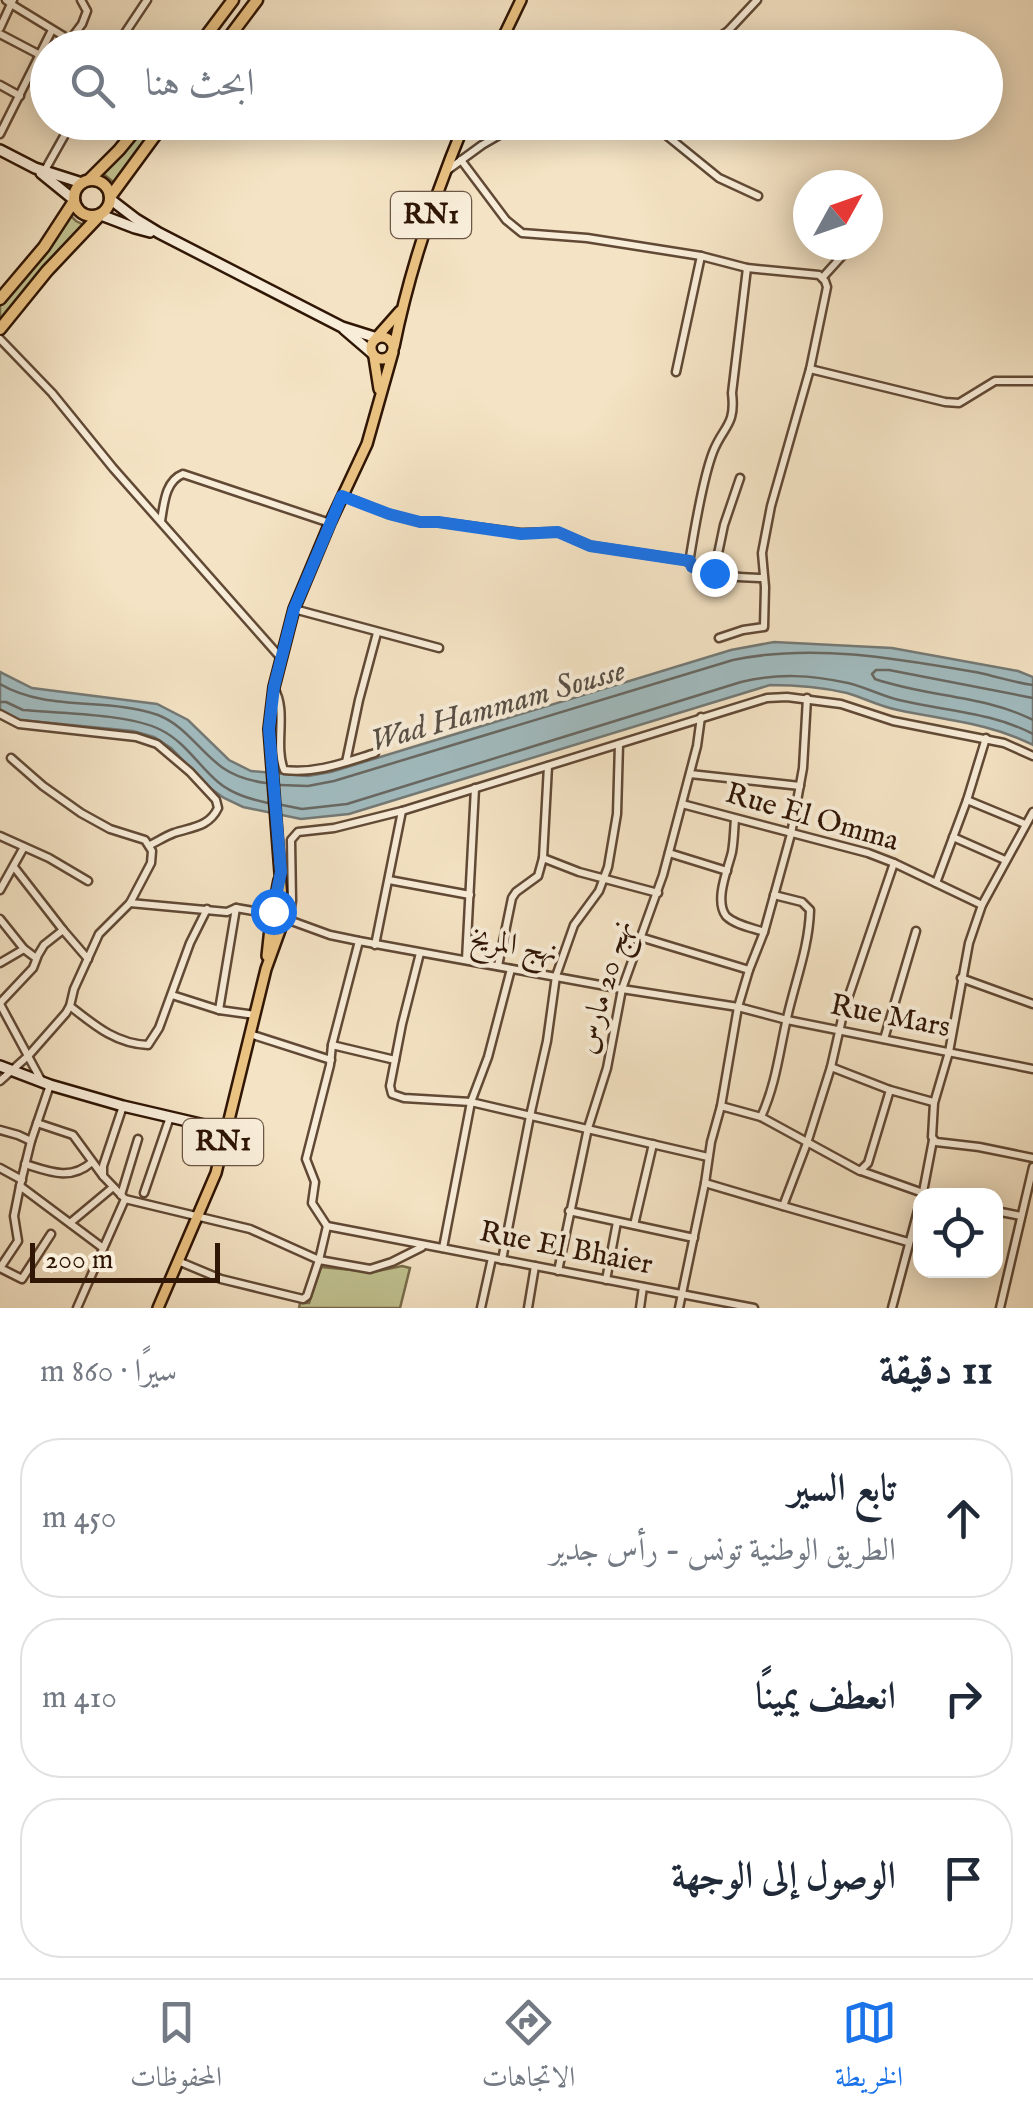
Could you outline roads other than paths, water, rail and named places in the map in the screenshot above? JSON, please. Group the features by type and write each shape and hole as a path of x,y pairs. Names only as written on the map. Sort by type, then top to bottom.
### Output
{"highway":[{"path":"210,30 233,0"},
{"path":"234,30 256,0"},
{"path":"0,299 44,247 76,190 128,140"},
{"path":"0,330 47,271 108,206 151,140"},
{"path":"85,182 102,184 110,198"},
{"path":"73,200 84,215 100,215"}],"main road":[{"path":"507,30 521,0"},
{"name":"RN1","path":"158,1308 216,1174 279,917 281,872 269,729 281,658 294,609 366,444 402,309 458,140"},
{"path":"0,150 40,169 85,182"},
{"path":"40,169 73,200"},
{"path":"110,198 159,234 342,328 386,337 393,350 383,360 342,328"},
{"path":"100,215 159,234"},
{"name":"RN1","path":"380,396 371,346 402,309"},
{"path":"0,1066 123,1106 226,1130"}],"street":[{"path":"78,30 87,11 81,0"},
{"path":"127,30 147,0"},
{"path":"729,30 757,0"},
{"path":"30,49 0,31 10,1 52,30"},
{"path":"0,134 30,76"},
{"path":"0,85 20,96"},
{"path":"40,169 60,140"},
{"path":"444,173 491,140"},
{"path":"672,140 719,178 758,196"},
{"path":"461,160 506,220 522,233 587,238 701,256 747,268 823,277"},
{"path":"676,372 701,256"},
{"path":"823,277 838,260"},
{"path":"747,268 732,393 734,409 729,427 713,452 690,561 692,567 714,573 764,578"},
{"path":"720,638 764,628 762,553 771,506 810,368 826,287 823,277"},
{"path":"0,338 281,658"},
{"path":"810,368 959,403 995,382 1033,381"},
{"path":"161,522 169,486 183,474 330,523"},
{"path":"714,573 724,525 740,478"},
{"path":"342,496 420,522 521,534 558,532 590,546 690,561"},
{"path":"294,609 439,648"},
{"path":"346,762 378,633"},
{"path":"274,687 280,699 280,756 284,770 307,770 375,753"},
{"path":"279,917 292,901 294,835 402,811 767,698 807,698 841,704 893,721 986,738 1033,756"},
{"path":"679,1308 738,1007 791,834 800,786 807,698"},
{"path":"0,714 19,724 136,737 157,744 172,755 216,800 218,808 215,816 198,827 150,845"},
{"name":"نهج 20 مارس","path":"558,1271 622,989 658,893 701,717"},
{"path":"936,883 986,738"},
{"path":"502,1260 548,1041 556,976 574,925 599,891 610,860 617,814 619,744"},
{"path":"0,1082 58,1024 70,1006 99,934 130,904 151,863 146,840 110,830 82,813 42,786 11,758"},
{"path":"498,966 512,898 538,876 543,858 548,766"},
{"path":"690,774 800,786"},
{"path":"466,960 476,788"},
{"path":"967,800 1025,824"},
{"name":"Rue El Omma","path":"682,804 843,845 894,863 982,905"},
{"path":"376,944 402,811"},
{"path":"924,1188 933,1139 934,1102 949,1052 969,943 982,905 1033,812"},
{"path":"736,819 722,898 726,915 764,932"},
{"path":"0,836 88,881"},
{"path":"953,837 1005,860"},
{"path":"0,890 24,847"},
{"path":"669,853 726,870"},
{"path":"543,858 604,880 658,893"},
{"path":"783,1206 894,863"},
{"path":"14,867 88,959"},
{"path":"389,880 470,894"},
{"path":"761,1117 773,1091 810,910 802,902 774,896"},
{"name":"نهج المريخ","path":"130,904 227,912 236,908 279,917 330,936 738,1007"},
{"path":"219,1010 236,908"},
{"path":"70,1006 111,1036 148,1045 207,909"},
{"path":"0,919 36,958"},
{"path":"50,1234 22,1279 0,1268 18,1241 14,1216 46,1084 0,1003 33,968 44,945 63,930"},
{"path":"884,1039 916,932"},
{"path":"640,937 749,970"},
{"path":"177,1260 221,1278 302,1300 307,1296 327,1226 312,1204 315,1182 306,1159 359,941"},
{"path":"0,963 24,949"},
{"path":"420,953 395,1060 392,1094 471,1102 708,1157"},
{"path":"443,1248 471,1102 488,1057 510,969"},
{"path":"961,978 1033,1004"},
{"path":"172,994 219,1010 255,1015"},
{"name":"Rue Mars","path":"738,1007 1033,1069"},
{"path":"250,1034 330,1060"},
{"path":"332,1045 395,1060"},
{"path":"831,1066 890,1090 934,1102"},
{"path":"860,1171 868,1163 890,1090"},
{"path":"103,1176 123,1106"},
{"path":"721,1106 761,1117 860,1171 913,1193"},
{"path":"144,1193 170,1117"},
{"path":"37,1122 72,1135 123,1197 250,1229 319,1260 370,1269 428,1245"},
{"path":"0,1130 31,1142"},
{"path":"77,1308 123,1197 138,1139"},
{"path":"933,1139 1033,1158"},
{"path":"634,1226 653,1144"},
{"path":"25,1164 69,1174 92,1162"},
{"path":"1000,1308 1033,1167"},
{"path":"0,1168 103,1249"},
{"path":"705,1183 908,1242"},
{"path":"70,1223 112,1188"},
{"path":"569,1211 694,1238"},
{"path":"1003,1213 1021,1216"},
{"path":"606,1280 616,1222"},
{"name":"Rue El Bhaier","path":"327,1226 751,1308"},
{"path":"892,1308 913,1226"},
{"path":"481,1308 492,1258"},
{"path":"528,1308 536,1266"},
{"path":"640,1308 644,1288"}],"water":[{"path":"774,642 892,648 1018,671 1033,677 1033,745 984,727 892,709 847,693 770,685 349,814 301,819 243,807 224,798 154,737 133,731 19,720 0,710 0,672 32,688 157,704 188,720 229,760 251,771 308,776 731,650"}],"water label":[{"name":"Wad Hammam Sousse","path":"498,707"}]}
